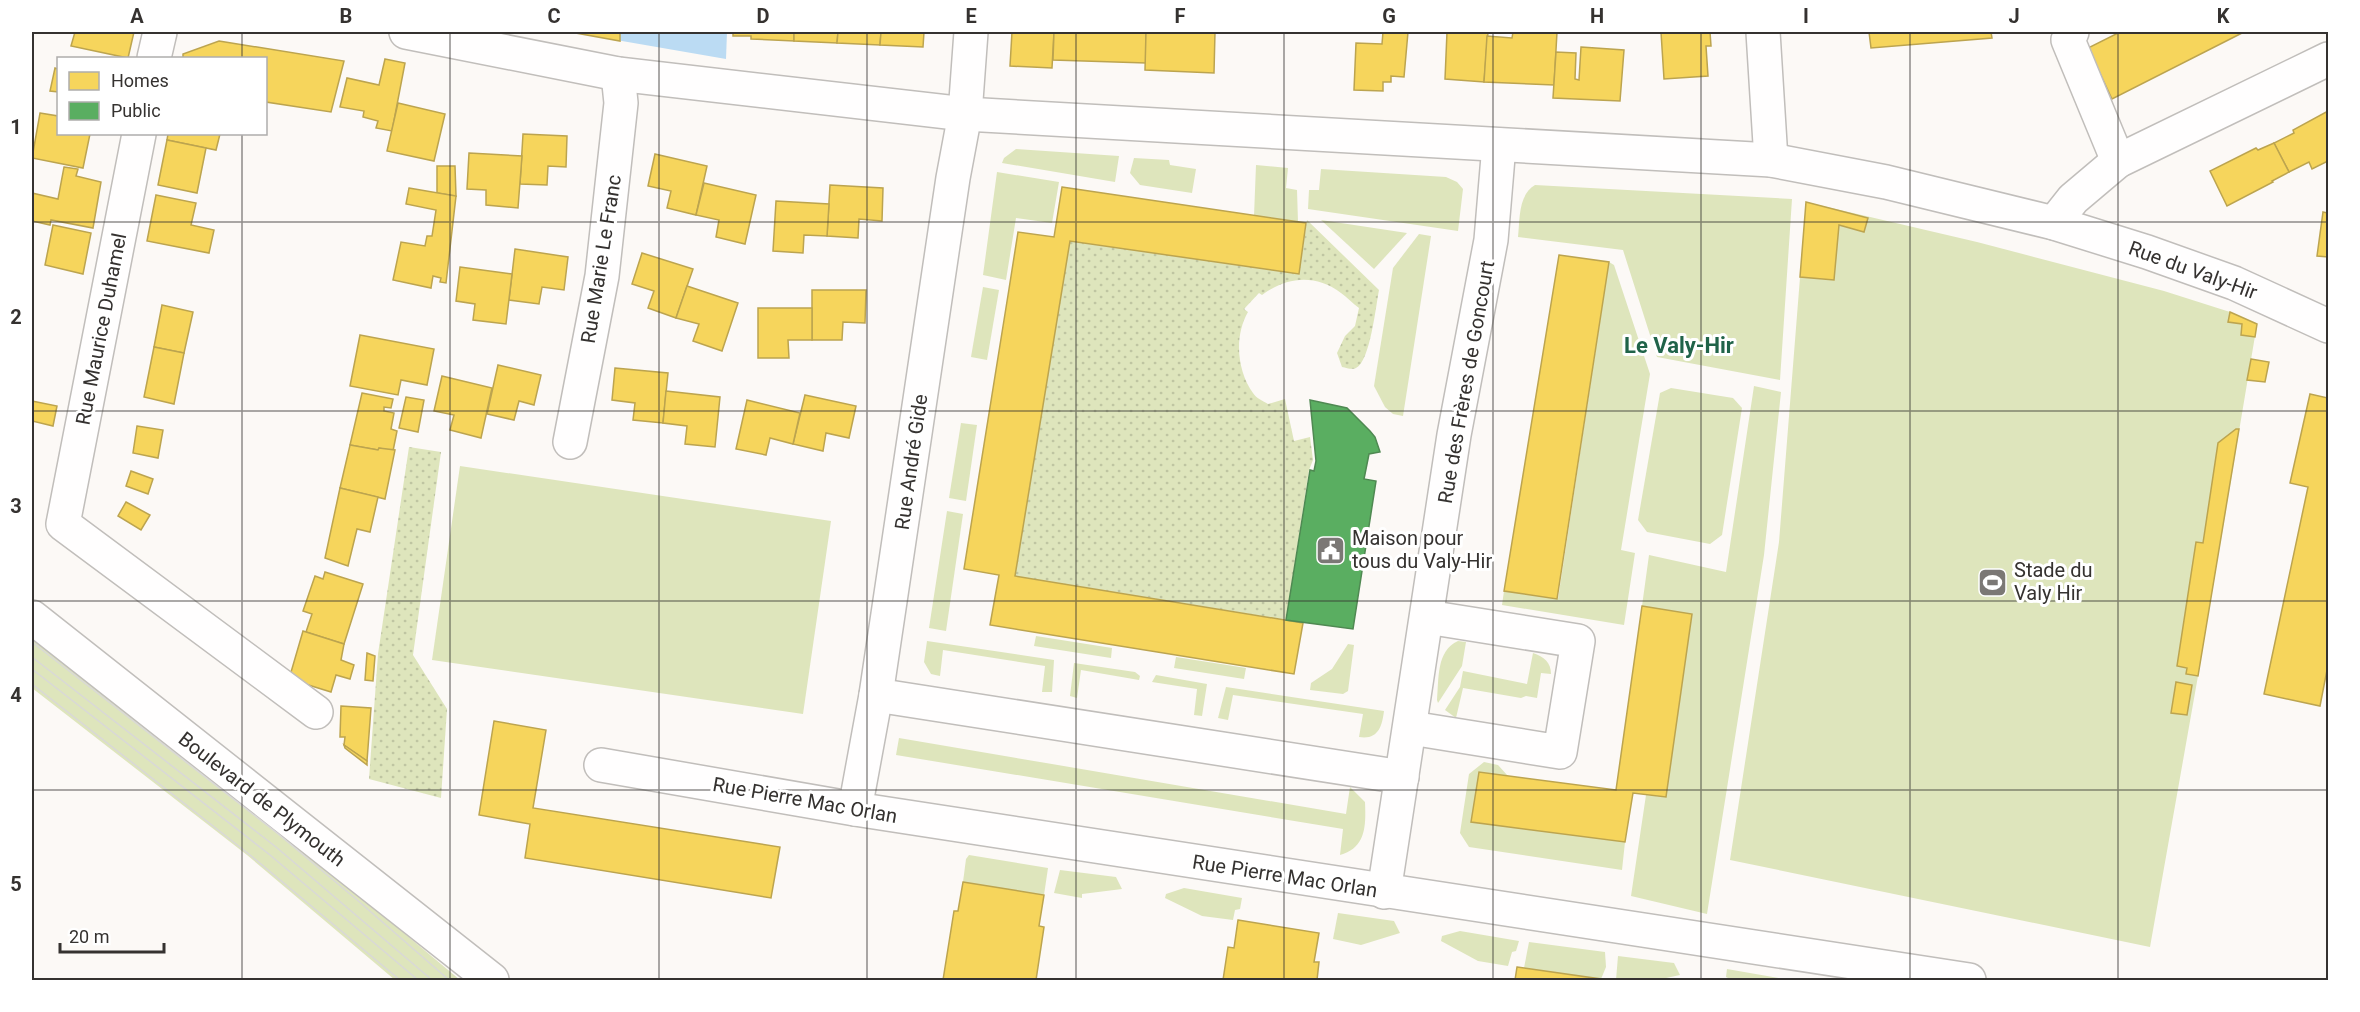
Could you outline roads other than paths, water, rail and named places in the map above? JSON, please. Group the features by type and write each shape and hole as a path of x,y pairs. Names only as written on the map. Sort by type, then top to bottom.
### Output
{"street":[{"path":"154,57 160,32"},
{"name":"Rue du Valy-Hir","path":"406,32 618,74 965,114 1771,160 1886,182 2054,223 2234,282 2328,326"},
{"name":"Rue André Gide","path":"855,809 876,695 953,178 965,114 971,32"},
{"path":"1763,32 1771,160"},
{"path":"2072,32 2068,40 2118,161"},
{"path":"2054,223 2073,200 2118,161 2328,58"},
{"name":"Rue Marie Le Franc","path":"570,442 602,276 621,103 618,74"},
{"name":"Rue Maurice Duhamel","path":"140,135 63,524 316,712"},
{"name":"Rue des Frères de Goncourt","path":"1384,892 1411,728 1454,435 1491,240 1499,145"},
{"name":"Boulevard de Plymouth","path":"32,617 492,981"},
{"path":"1411,728 1560,752 1578,641 1427,617"},
{"path":"876,695 1402,777"},
{"name":"Rue Pierre Mac Orlan","path":"601,765 855,809 1969,981"}],"water":[{"path":"570,32 727,32 726,59"}],"tram line":[{"path":"32,642 277,833 449,980"},
{"path":"32,657 276,847 432,980"},
{"path":"32,669 270,855 418,980"},
{"path":"32,684 250,855 400,980"}],"place":[{"name":"Maison pour tous du Valy-Hir","path":"1331,550"},
{"name":"Stade du Valy Hir","path":"1993,582"}],"district":[{"name":"Le Valy-Hir","path":"1679,345"}]}
